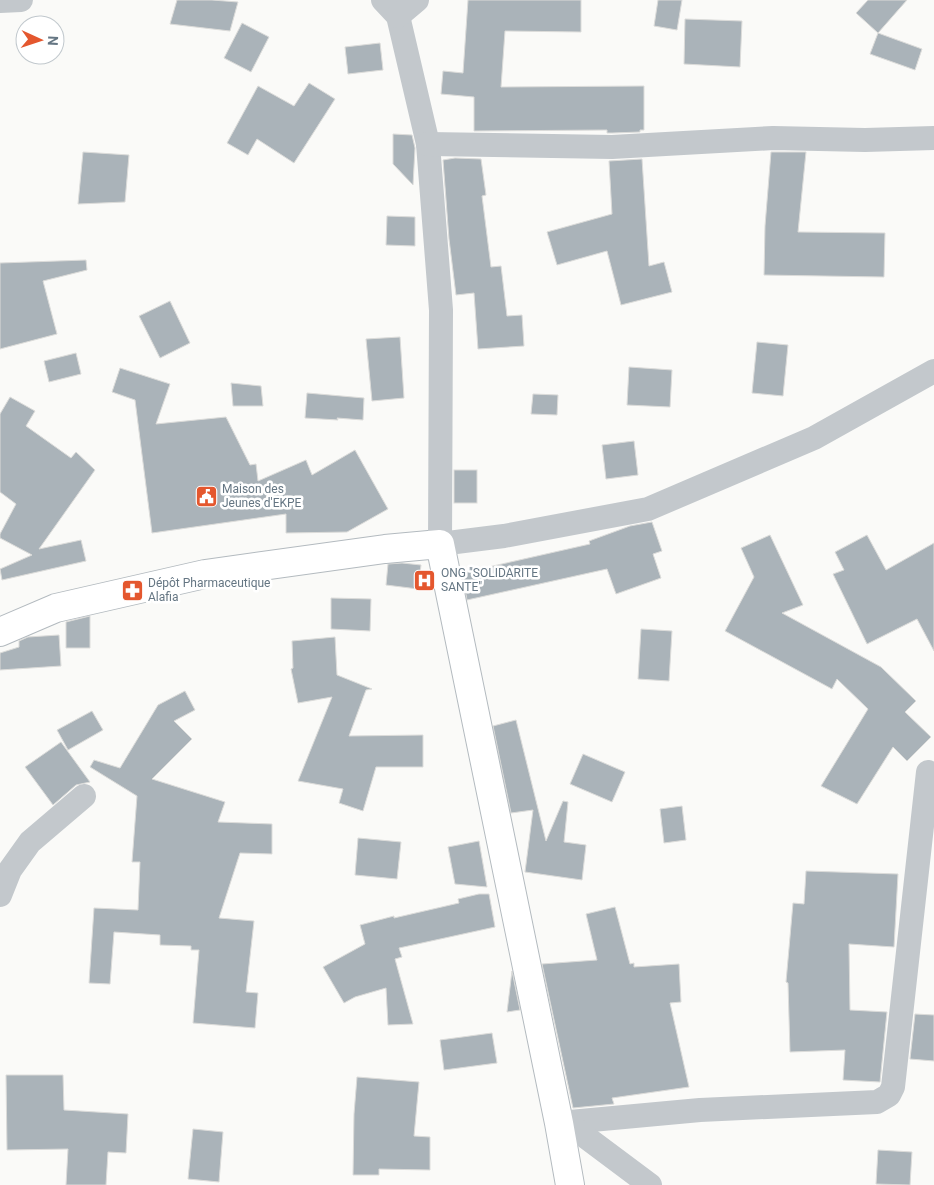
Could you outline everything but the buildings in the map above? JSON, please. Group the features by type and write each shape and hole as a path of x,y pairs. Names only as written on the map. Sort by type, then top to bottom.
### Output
{"street":[{"path":"0,1 21,0"},
{"path":"418,0 390,8 428,144 441,310 440,544 563,1123 570,1185"},
{"path":"428,144 612,147 773,138 865,140 934,138"},
{"path":"0,632 56,608 205,574 376,550 504,536 648,509 814,438 934,371"},
{"path":"563,1123 700,1110 877,1102 888,1095 892,1087 928,772"},
{"path":"0,895 10,870 30,842 84,796"},
{"path":"563,1123 650,1185"}],"place":[{"name":"Maison des Jeunes d'EKPE","path":"206,496"},
{"name":"ONG \"SOLIDARITE SANTE\"","path":"425,580"},
{"name":"Dépôt Pharmaceutique Alafia","path":"132,590"}]}
